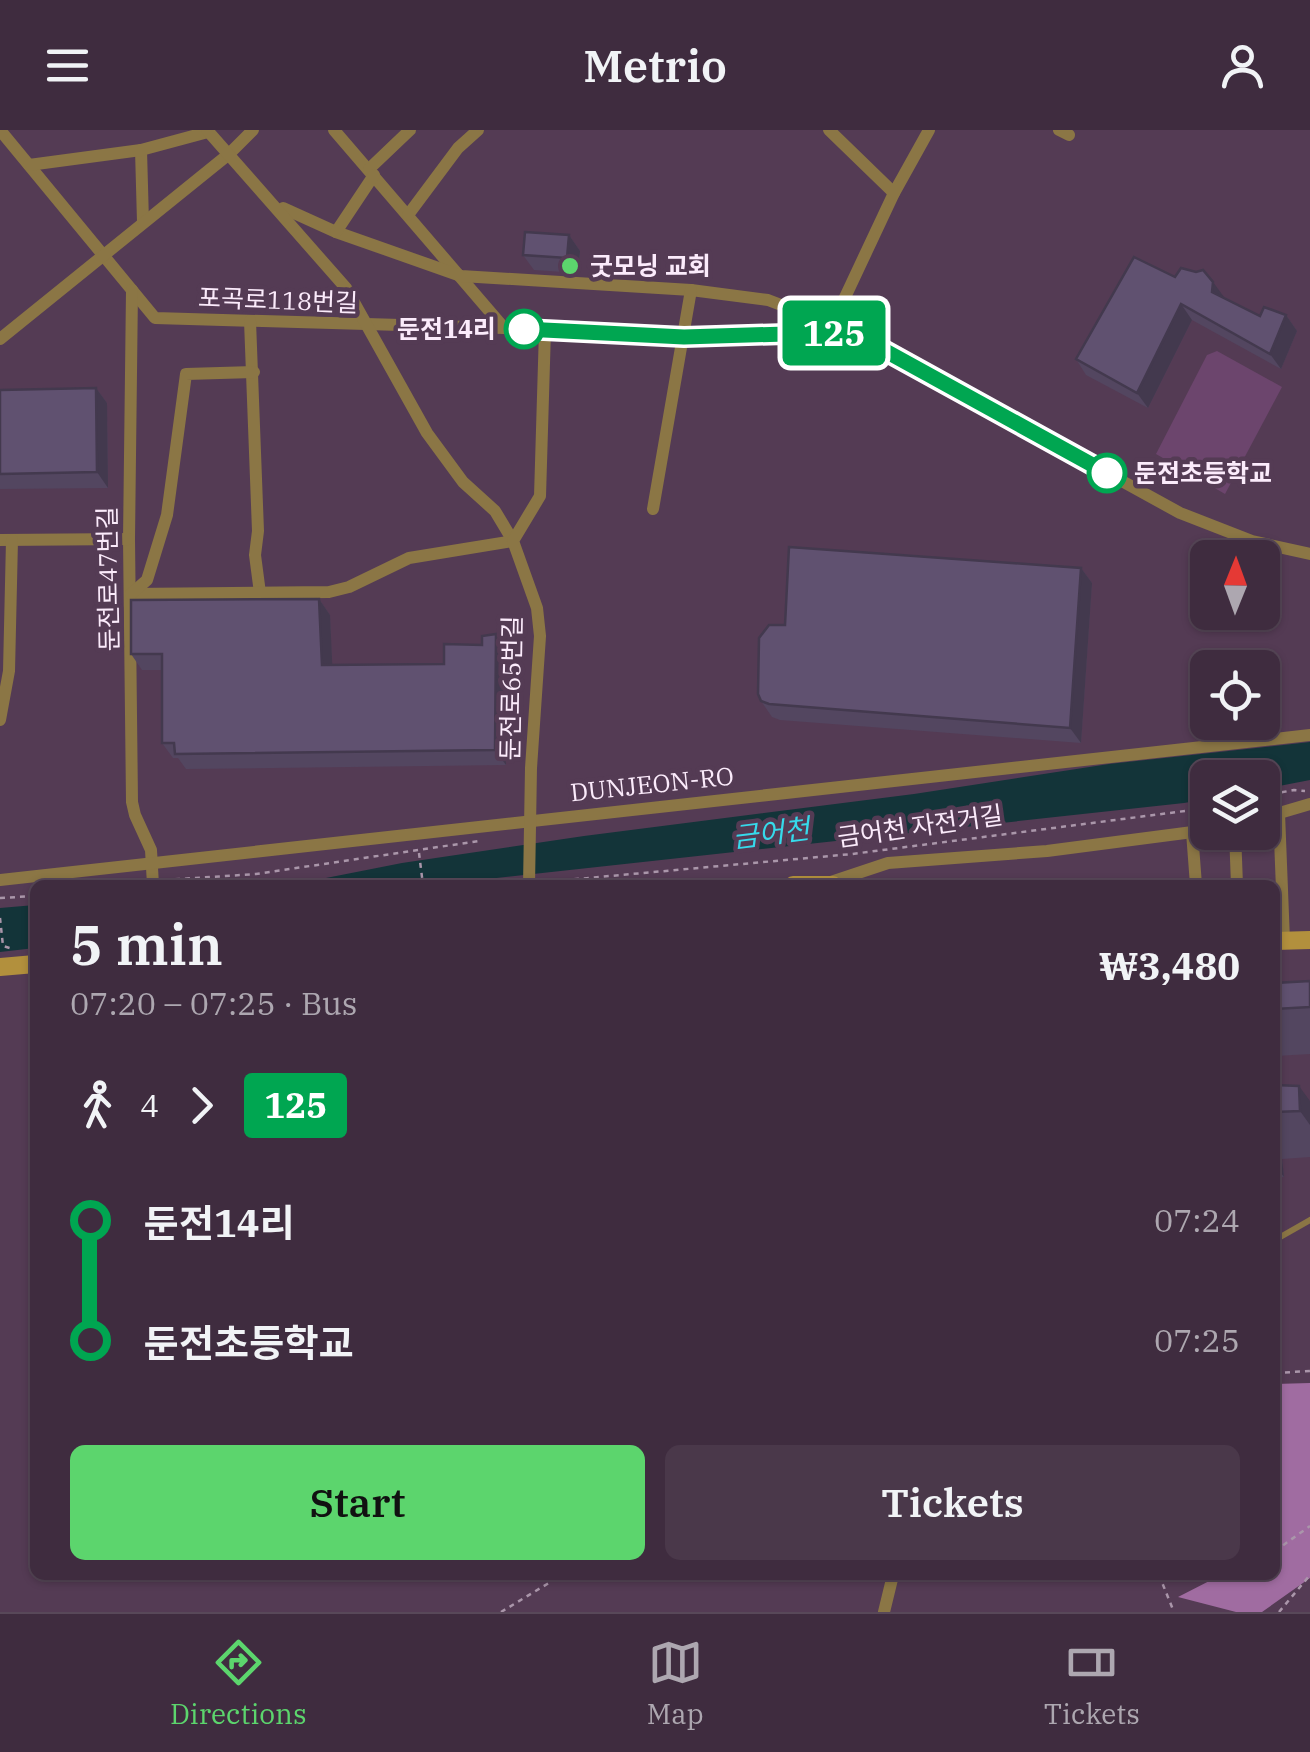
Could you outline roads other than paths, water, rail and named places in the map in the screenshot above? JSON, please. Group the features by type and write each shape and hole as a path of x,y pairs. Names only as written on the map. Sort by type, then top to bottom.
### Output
{"street":[{"name":"포곡로118번길","path":"0,130 155,318 684,337 851,332"},
{"path":"0,339 253,130"},
{"path":"334,130 504,328"},
{"path":"336,232 372,172 410,130"},
{"path":"408,214 458,148 478,130"},
{"path":"829,130 894,194"},
{"path":"832,325 929,130"},
{"path":"29,165 141,150 207,131"},
{"name":"둔전로65번길","path":"207,131 346,288 427,433 463,482 495,511 512,540 537,608 540,636 530,826 532,880"},
{"path":"141,150 143,222"},
{"path":"272,201 336,232 461,276 691,290 768,300 851,332 1180,512 1252,541 1310,554"},
{"name":"둔전로47번길","path":"132,290 132,802 151,850 156,880"},
{"path":"653,509 691,290"},
{"path":"250,321 260,593"},
{"path":"130,594 329,592 349,588 410,558 512,540 540,496 545,330"},
{"path":"130,594 148,580 168,515 186,374 254,372"},
{"path":"0,720 8,671 6,540 129,539"},
{"name":"DUNJEON-RO","path":"0,878 493,825 530,826 1310,735"},
{"path":"1280,813 1310,804"},
{"path":"840,880 888,863 1047,851 1190,832"},
{"path":"1193,850 1196,880"},
{"path":"1236,850 1236,880"},
{"path":"1279,850 1280,880"},
{"path":"1280,941 1310,940"},
{"path":"0,967 30,964"},
{"path":"884,1612 892,1580"}],"lane":[{"path":"1280,1237 1310,1220"}],"water":[{"name":"금어천","path":"1310,742 1310,780 1280,786 1280,760 1190,760 1190,802 1184,803 479,880 302,880 584,836 914,794 1109,764"},
{"path":"30,905 30,949 0,952 0,908"}],"place":[{"name":"굿모닝 교회","path":"570,266"},
{"name":"둔전14리","path":"524,329"},
{"name":"둔전초등학교","path":"1107,473"}]}
